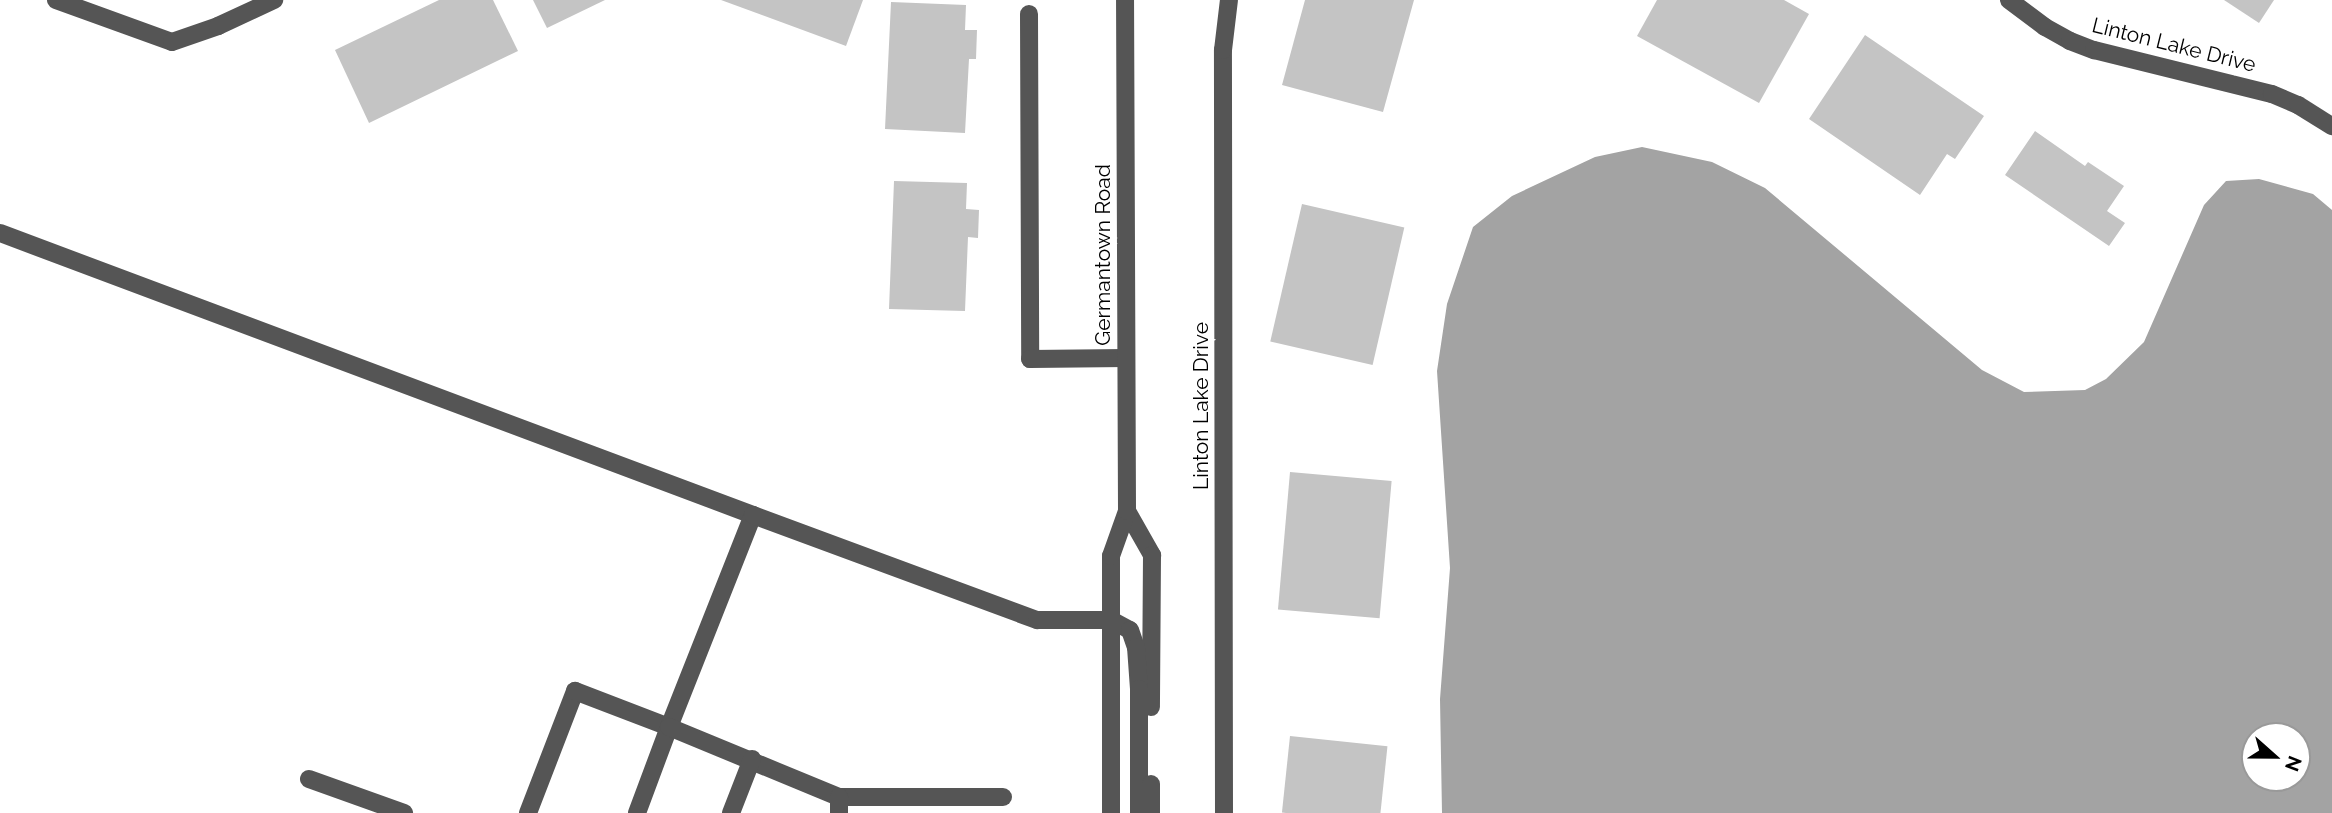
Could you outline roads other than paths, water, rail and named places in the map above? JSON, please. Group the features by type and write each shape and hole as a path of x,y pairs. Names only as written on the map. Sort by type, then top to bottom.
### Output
{"street":[{"path":"56,0 172,42 218,26 274,0"},
{"name":"Germantown Road","path":"1111,813 1111,556 1127,511 1125,0"},
{"name":"Linton Lake Drive","path":"1224,813 1223,50 1229,0"},
{"name":"Linton Lake Drive","path":"2009,0 2045,27 2070,41 2094,50 2272,94 2332,126"},
{"path":"1029,14 1030,359 1126,358"},
{"path":"0,233 1037,620 1111,620 1130,630 1136,647 1140,704 1139,813"},
{"name":"Germantown Road","path":"1127,511 1152,555 1151,813"},
{"path":"637,813 753,515"},
{"path":"528,813 575,691 752,759 839,805 1003,796"},
{"path":"731,813 752,759"},
{"path":"309,779 404,813"}]}
